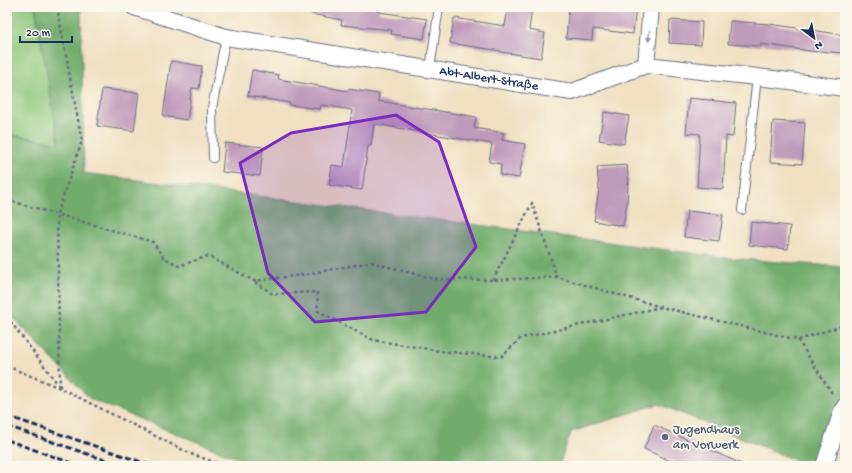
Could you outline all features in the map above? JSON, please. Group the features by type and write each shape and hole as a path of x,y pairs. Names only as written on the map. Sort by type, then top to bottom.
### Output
{"street":[{"name":"Abt-Albert-Straße","path":"134,7 226,37 572,92 646,65 845,88"},
{"path":"646,65 651,7"},
{"path":"824,466 844,408"}],"lane":[{"path":"430,69 439,7"},
{"path":"213,158 212,108 226,37"},
{"path":"742,210 757,77"}],"path":[{"path":"57,7 82,142 57,214 60,388"},
{"path":"7,200 153,242 163,257 178,266 208,256 254,281 273,294 317,292 318,311 373,340 440,351 501,357 521,338 661,307"},
{"path":"493,280 532,203 557,277"},
{"path":"254,281 308,274 372,262 434,279 493,280 557,277 661,307 798,340 845,325"},
{"path":"7,318 60,388"},
{"path":"798,340 844,408"},
{"path":"7,366 60,388 191,454 226,466"}],"highlighted area":[{"path":"396,115 439,142 476,247 426,312 315,322 268,273 240,163 291,133"}],"green space":[{"path":"7,7 35,7 59,143 7,134"},
{"path":"35,7 81,7 84,173 728,258 845,267 845,406 824,466 809,466 659,404 571,432 559,466 257,466 90,399 7,311 7,134 59,143"}],"building":[{"path":"312,7 379,7 379,12 427,19 424,39 391,34 392,30 341,25 342,20 311,14"},
{"path":"508,7 518,9 519,7 532,7 529,30 545,33 541,58 450,43 454,18 505,26"},
{"path":"569,7 636,7 633,34 593,29 592,40 566,38"},
{"path":"670,20 702,22 701,45 669,43"},
{"path":"730,21 769,24 845,35 845,53 817,52 761,44 761,46 728,44"},
{"path":"171,61 202,66 199,89 192,88 187,120 163,116"},
{"path":"252,70 279,75 278,79 348,91 348,89 379,94 378,101 476,117 474,128 504,133 502,140 525,144 519,178 500,175 501,164 489,162 492,144 374,124 371,146 368,146 362,190 329,185 332,165 344,167 352,110 321,105 320,109 290,105 290,103 248,96"},
{"path":"102,89 139,93 134,131 97,126"},
{"path":"689,98 736,103 733,137 726,136 723,189 697,187 700,134 686,133"},
{"path":"604,112 629,116 624,144 599,140"},
{"path":"773,121 805,123 802,164 770,162"},
{"path":"225,143 263,147 260,176 222,172"},
{"path":"627,165 629,184 628,183 627,203 623,226 594,221 599,190 597,167"},
{"path":"687,211 723,215 719,241 684,237"},
{"path":"751,222 790,226 788,249 749,245"},
{"name":"Jugendhaus am Vorwerk","path":"654,425 746,466 682,466 644,449"}],"railway":[{"path":"7,416 153,466"},
{"path":"7,426 122,466"},
{"path":"7,440 80,466"}],"place":[{"name":"Jugendhaus am Vorwerk","path":"665,437"}]}
